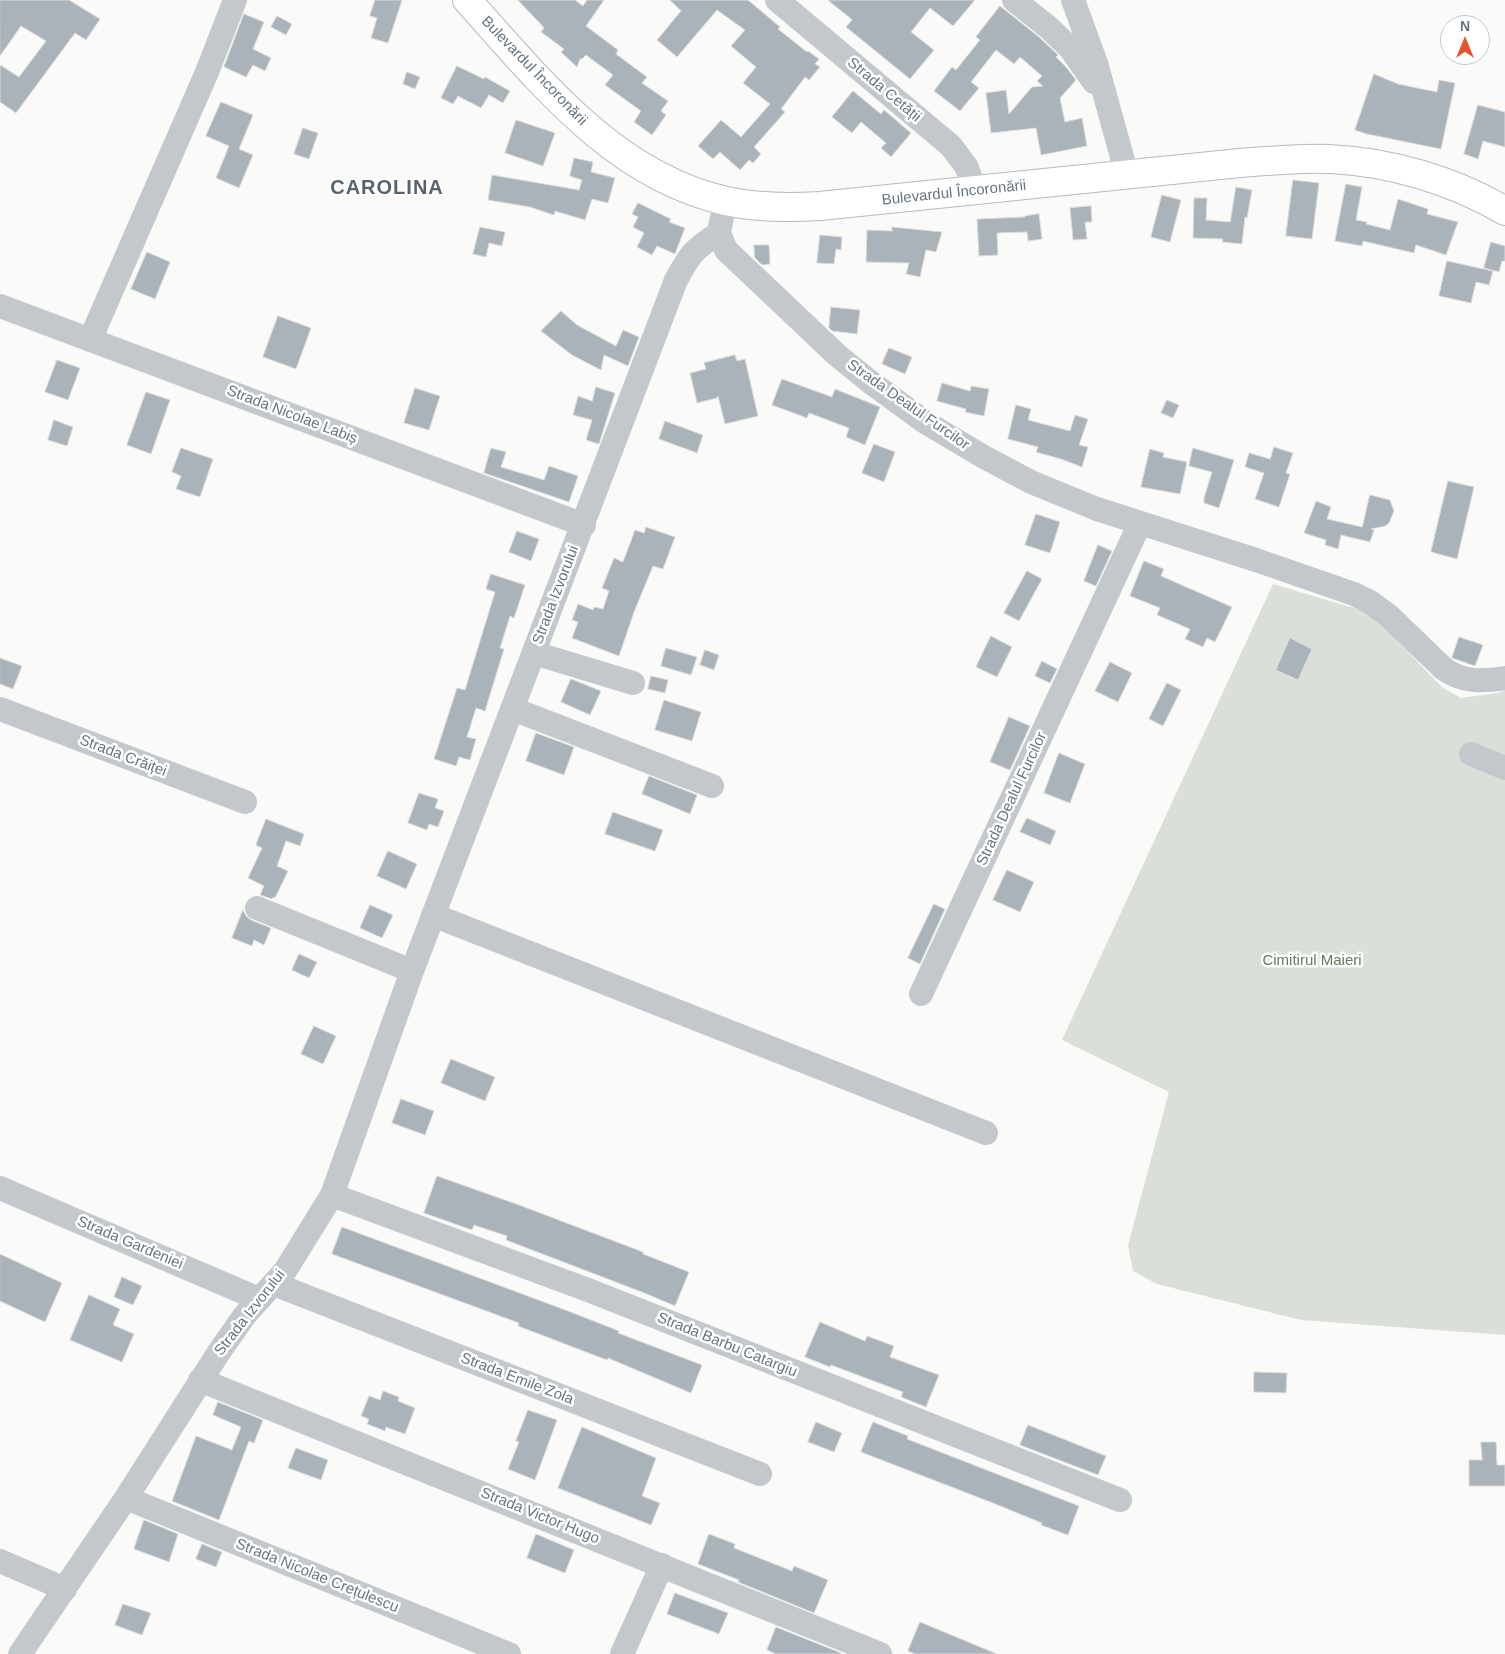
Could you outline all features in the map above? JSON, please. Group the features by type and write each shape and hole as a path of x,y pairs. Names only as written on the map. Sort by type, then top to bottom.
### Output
{"main road":[{"name":"Bulevardul Încoronării","path":"467,0 541,82 603,141 639,166 671,182 725,201 798,208 1283,160 1330,159 1374,164 1412,173 1448,184 1492,203 1505,211"}],"street":[{"path":"90,340 207,72 234,0"},
{"name":"Strada Cetății","path":"777,0 951,146 966,166 976,191"},
{"path":"1014,0 1048,27 1070,48 1106,100"},
{"path":"1073,0 1096,63 1127,175"},
{"path":"719,234 725,201"},
{"name":"Strada Dealul Furcilor","path":"719,234 726,250 837,355 925,422 984,458 1032,482 1097,509 1256,560 1354,594 1370,602 1389,616 1452,675 1470,680 1505,678"},
{"name":"Strada Izvorului","path":"20,1654 126,1498 200,1380 245,1315 285,1270 332,1195 433,914 584,525 676,280 688,258 699,246 719,234"},
{"name":"Strada Nicolae Labiș","path":"0,306 584,525"},
{"name":"Strada Dealul Furcilor","path":"921,994 1140,523"},
{"path":"534,653 633,683"},
{"name":"Strada Crăiței","path":"0,709 245,802"},
{"path":"513,709 712,786"},
{"path":"1471,754 1505,768"},
{"path":"257,908 412,971"},
{"path":"433,914 986,1134"},
{"name":"Strada Gardeniei","path":"0,1188 266,1291"},
{"name":"Strada Barbu Catargiu","path":"332,1195 588,1290 1120,1500"},
{"name":"Strada Emile Zola","path":"266,1291 760,1474"},
{"name":"Strada Victor Hugo","path":"200,1380 880,1654"},
{"name":"Strada Nicolae Crețulescu","path":"126,1498 509,1654"},
{"path":"0,1561 65,1589"},
{"path":"622,1654 662,1565"}],"green space":[{"name":"Cimitirul Maieri","path":"1273,584 1364,611 1390,633 1443,688 1461,698 1497,693 1505,690 1505,1335 1301,1320 1157,1284 1133,1271 1128,1245 1169,1092 1062,1040"}],"building":[{"path":"0,0 69,0 100,19 86,40 75,33 16,113 0,102 0,65 19,77 46,41 21,26 0,56"},
{"path":"375,0 402,0 388,43 371,38 377,18 370,16"},
{"path":"518,0 575,0 583,6 587,0 604,0 586,26 618,50 616,54 647,77 642,83 668,101 661,111 666,115 652,135 634,122 641,111 605,85 613,75 586,55 580,59 577,67 561,52 564,49 541,32 544,28"},
{"path":"670,0 748,0 780,27 778,29 819,59 815,64 820,67 809,80 805,77 781,109 785,112 754,147 761,154 753,163 749,160 740,170 720,152 713,159 698,146 721,120 741,137 770,104 743,83 756,67 731,46 745,30 717,10 677,57 657,40 681,11"},
{"path":"828,0 975,0 953,26 930,8 911,32 934,50 910,79 846,27 852,20"},
{"path":"1000,6 1058,55 1056,57 1076,80 1060,98 1065,122 1082,118 1087,146 1041,155 1036,128 991,133 986,93 1006,90 1009,114 1032,87 1043,86 1037,81 1042,76 1020,57 1014,64 996,50 971,82 979,88 960,111 934,91 952,67 956,70 980,40 976,37"},
{"path":"244,14 264,22 253,49 271,58 265,71 253,65 246,77 224,67"},
{"path":"277,16 292,24 286,35 271,27"},
{"path":"457,66 484,79 485,77 510,91 503,103 489,95 481,108 458,96 453,104 441,98"},
{"path":"407,72 420,77 415,89 403,84"},
{"path":"1374,74 1398,84 1437,92 1439,80 1455,83 1441,149 1355,130"},
{"path":"853,91 881,114 884,110 911,133 891,157 881,148 886,143 861,122 852,133 832,117"},
{"path":"221,102 253,115 239,149 253,155 239,188 216,178 229,146 206,136"},
{"path":"1478,105 1505,112 1505,147 1483,141 1478,159 1464,154"},
{"path":"516,120 555,133 543,166 505,153"},
{"path":"303,128 318,133 309,159 294,154"},
{"path":"574,158 593,162 591,172 615,178 608,203 592,199 585,220 555,211 554,215 530,207 488,200 492,175 579,190 582,180 570,176"},
{"path":"1293,180 1319,183 1312,239 1286,236"},
{"path":"1346,184 1362,187 1356,220 1367,222 1366,224 1390,230 1398,199 1428,209 1427,214 1458,222 1446,255 1416,245 1414,253 1363,241 1362,246 1335,241"},
{"path":"1236,187 1252,190 1247,218 1245,217 1242,244 1222,242 1223,239 1193,238 1194,198 1207,198 1206,220 1230,222"},
{"path":"1162,195 1181,200 1170,242 1151,237"},
{"path":"638,203 671,219 669,222 685,228 675,254 657,246 652,255 637,247 644,233 633,227 638,217 632,214"},
{"path":"1091,206 1092,222 1085,222 1087,239 1073,240 1070,208"},
{"path":"1039,214 1042,239 1028,241 1027,232 997,233 998,255 979,256 977,219 1025,217"},
{"path":"480,227 505,232 502,246 489,243 486,257 473,254"},
{"path":"892,227 942,232 936,252 926,250 920,277 906,274 909,263 866,262 867,230 892,231"},
{"path":"820,235 842,237 841,250 836,249 834,264 817,263"},
{"path":"1491,242 1505,246 1505,261 1502,261 1499,272 1484,268"},
{"path":"754,245 769,245 770,264 762,265 755,258"},
{"path":"147,252 170,262 155,299 131,289"},
{"path":"1447,261 1493,271 1489,285 1476,282 1471,303 1439,296"},
{"path":"831,307 860,310 857,334 832,331 829,328"},
{"path":"561,311 577,325 616,346 623,330 639,337 628,366 604,355 601,370 572,355 541,331"},
{"path":"278,316 311,328 296,369 263,357"},
{"path":"889,348 912,357 905,374 882,364"},
{"path":"735,355 737,361 745,359 758,416 725,424 718,396 717,398 697,403 690,373 706,369 704,363"},
{"path":"57,360 80,368 68,400 45,392"},
{"path":"782,379 832,397 835,389 880,407 865,445 846,437 849,428 809,413 807,418 772,405"},
{"path":"942,383 970,391 971,386 989,389 984,416 965,412 966,409 937,401"},
{"path":"596,387 615,393 599,444 586,440 592,420 573,415 578,396 592,401"},
{"path":"415,388 440,396 429,430 404,423"},
{"path":"146,392 170,400 151,454 127,445"},
{"path":"1167,400 1179,405 1173,418 1161,413"},
{"path":"1016,405 1031,409 1028,420 1070,431 1075,415 1088,419 1079,445 1088,447 1082,467 1036,452 1038,447 1008,439"},
{"path":"54,420 73,427 67,446 48,440"},
{"path":"665,421 703,435 697,453 659,439"},
{"path":"874,444 895,452 884,482 862,473"},
{"path":"1274,447 1293,453 1286,473 1290,474 1279,507 1255,499 1264,473 1245,467 1249,453 1270,459"},
{"path":"181,448 213,459 200,497 176,489 181,476 172,472"},
{"path":"491,448 506,452 501,467 544,480 549,466 578,476 569,502 484,473"},
{"path":"1193,448 1234,460 1219,508 1204,503 1212,472 1189,466"},
{"path":"1150,449 1164,453 1163,457 1187,462 1180,494 1141,487"},
{"path":"1448,481 1474,487 1457,559 1431,552"},
{"path":"1370,495 1390,500 1394,511 1389,523 1385,526 1371,529 1374,530 1370,542 1341,535 1338,549 1325,545 1326,540 1304,533 1316,501 1331,507 1327,519 1362,527"},
{"path":"1036,514 1060,522 1050,553 1025,545"},
{"path":"646,527 675,537 663,569 653,566 634,612 619,656 572,638 578,622 572,620 578,604 593,610 594,607 603,609 609,591 602,588 614,558 623,562 635,530 644,533"},
{"path":"517,531 539,539 531,561 509,552"},
{"path":"1098,545 1112,551 1096,586 1084,581"},
{"path":"1144,561 1164,569 1161,576 1232,607 1215,642 1207,638 1203,647 1185,639 1190,629 1157,615 1160,608 1130,596"},
{"path":"1027,571 1042,579 1019,621 1004,613"},
{"path":"491,574 525,585 514,618 510,616 500,648 504,649 485,711 476,708 467,737 476,739 470,760 459,757 456,766 434,759 457,688 465,690 495,592 486,589"},
{"path":"991,636 1012,647 997,677 976,667"},
{"path":"1459,637 1483,645 1475,666 1452,658"},
{"path":"1290,638 1312,649 1298,680 1276,670"},
{"path":"666,648 697,657 691,675 661,666"},
{"path":"705,650 719,655 714,670 700,665"},
{"path":"0,658 22,666 13,689 0,684"},
{"path":"1042,661 1057,669 1050,683 1035,676"},
{"path":"1110,662 1132,673 1118,702 1095,691"},
{"path":"651,676 668,680 665,693 648,689"},
{"path":"571,679 601,691 590,715 561,702"},
{"path":"1167,683 1181,690 1163,726 1149,719"},
{"path":"664,700 701,712 692,741 655,730"},
{"path":"1009,717 1030,726 1010,770 990,762"},
{"path":"536,733 574,747 564,775 526,761"},
{"path":"1059,753 1085,764 1070,803 1044,793"},
{"path":"649,776 697,795 690,814 642,794"},
{"path":"419,793 438,799 435,808 444,811 438,827 429,824 427,830 408,823"},
{"path":"613,812 663,830 655,851 605,834"},
{"path":"1027,818 1056,831 1050,845 1020,832"},
{"path":"266,819 304,834 300,846 286,841 277,866 288,871 275,898 273,897 272,899 260,895 264,886 248,878 262,848 256,845"},
{"path":"388,851 417,864 406,889 377,876"},
{"path":"1007,870 1034,882 1020,912 993,900"},
{"path":"934,904 945,909 920,964 908,958"},
{"path":"370,905 393,915 382,938 360,928"},
{"path":"243,910 251,920 271,928 264,945 254,940 252,946 232,938"},
{"path":"299,954 317,962 309,978 292,970"},
{"path":"314,1026 336,1036 323,1064 301,1054"},
{"path":"451,1059 495,1077 485,1101 441,1083"},
{"path":"401,1099 434,1111 425,1135 392,1123"},
{"path":"437,1176 643,1252 643,1254 689,1272 675,1306 506,1240 507,1236 474,1225 472,1230 424,1213"},
{"path":"342,1227 568,1311 619,1331 618,1333 702,1365 691,1393 608,1358 607,1360 518,1326 519,1323 332,1254"},
{"path":"0,1254 62,1283 45,1322 0,1301"},
{"path":"122,1277 142,1286 133,1305 114,1297"},
{"path":"89,1295 120,1309 113,1325 134,1334 122,1362 70,1340"},
{"path":"820,1322 865,1341 867,1336 894,1346 890,1357 939,1375 926,1407 901,1397 903,1392 805,1357"},
{"path":"1254,1372 1287,1373 1286,1393 1254,1392"},
{"path":"383,1391 399,1397 398,1401 415,1408 405,1434 386,1427 385,1431 367,1424 369,1419 361,1416 369,1396 380,1400"},
{"path":"218,1402 263,1420 254,1443 249,1441 219,1520 172,1501 196,1436 232,1450 241,1427 213,1415"},
{"path":"528,1410 557,1420 535,1480 508,1469 519,1442 516,1441"},
{"path":"816,1422 842,1433 834,1452 808,1442"},
{"path":"873,1422 908,1436 907,1439 1079,1506 1068,1535 993,1503 861,1452"},
{"path":"1028,1425 1106,1456 1098,1475 1020,1445"},
{"path":"582,1427 656,1458 642,1496 660,1503 651,1525 558,1488"},
{"path":"1481,1442 1496,1442 1497,1465 1505,1465 1505,1486 1469,1486 1469,1460 1482,1460"},
{"path":"296,1448 328,1460 321,1480 288,1468"},
{"path":"144,1520 178,1534 169,1562 134,1549"},
{"path":"536,1534 574,1550 565,1573 527,1558"},
{"path":"709,1534 735,1544 734,1548 792,1571 794,1566 828,1580 814,1613 698,1564"},
{"path":"202,1544 222,1552 216,1567 196,1559"},
{"path":"675,1593 728,1613 719,1634 667,1614"},
{"path":"123,1604 151,1613 142,1635 115,1625"},
{"path":"920,1622 997,1654 915,1654 908,1651"},
{"path":"776,1627 841,1654 776,1654 767,1650"}],"district":[{"name":"CAROLINA","path":"387,188"}]}
